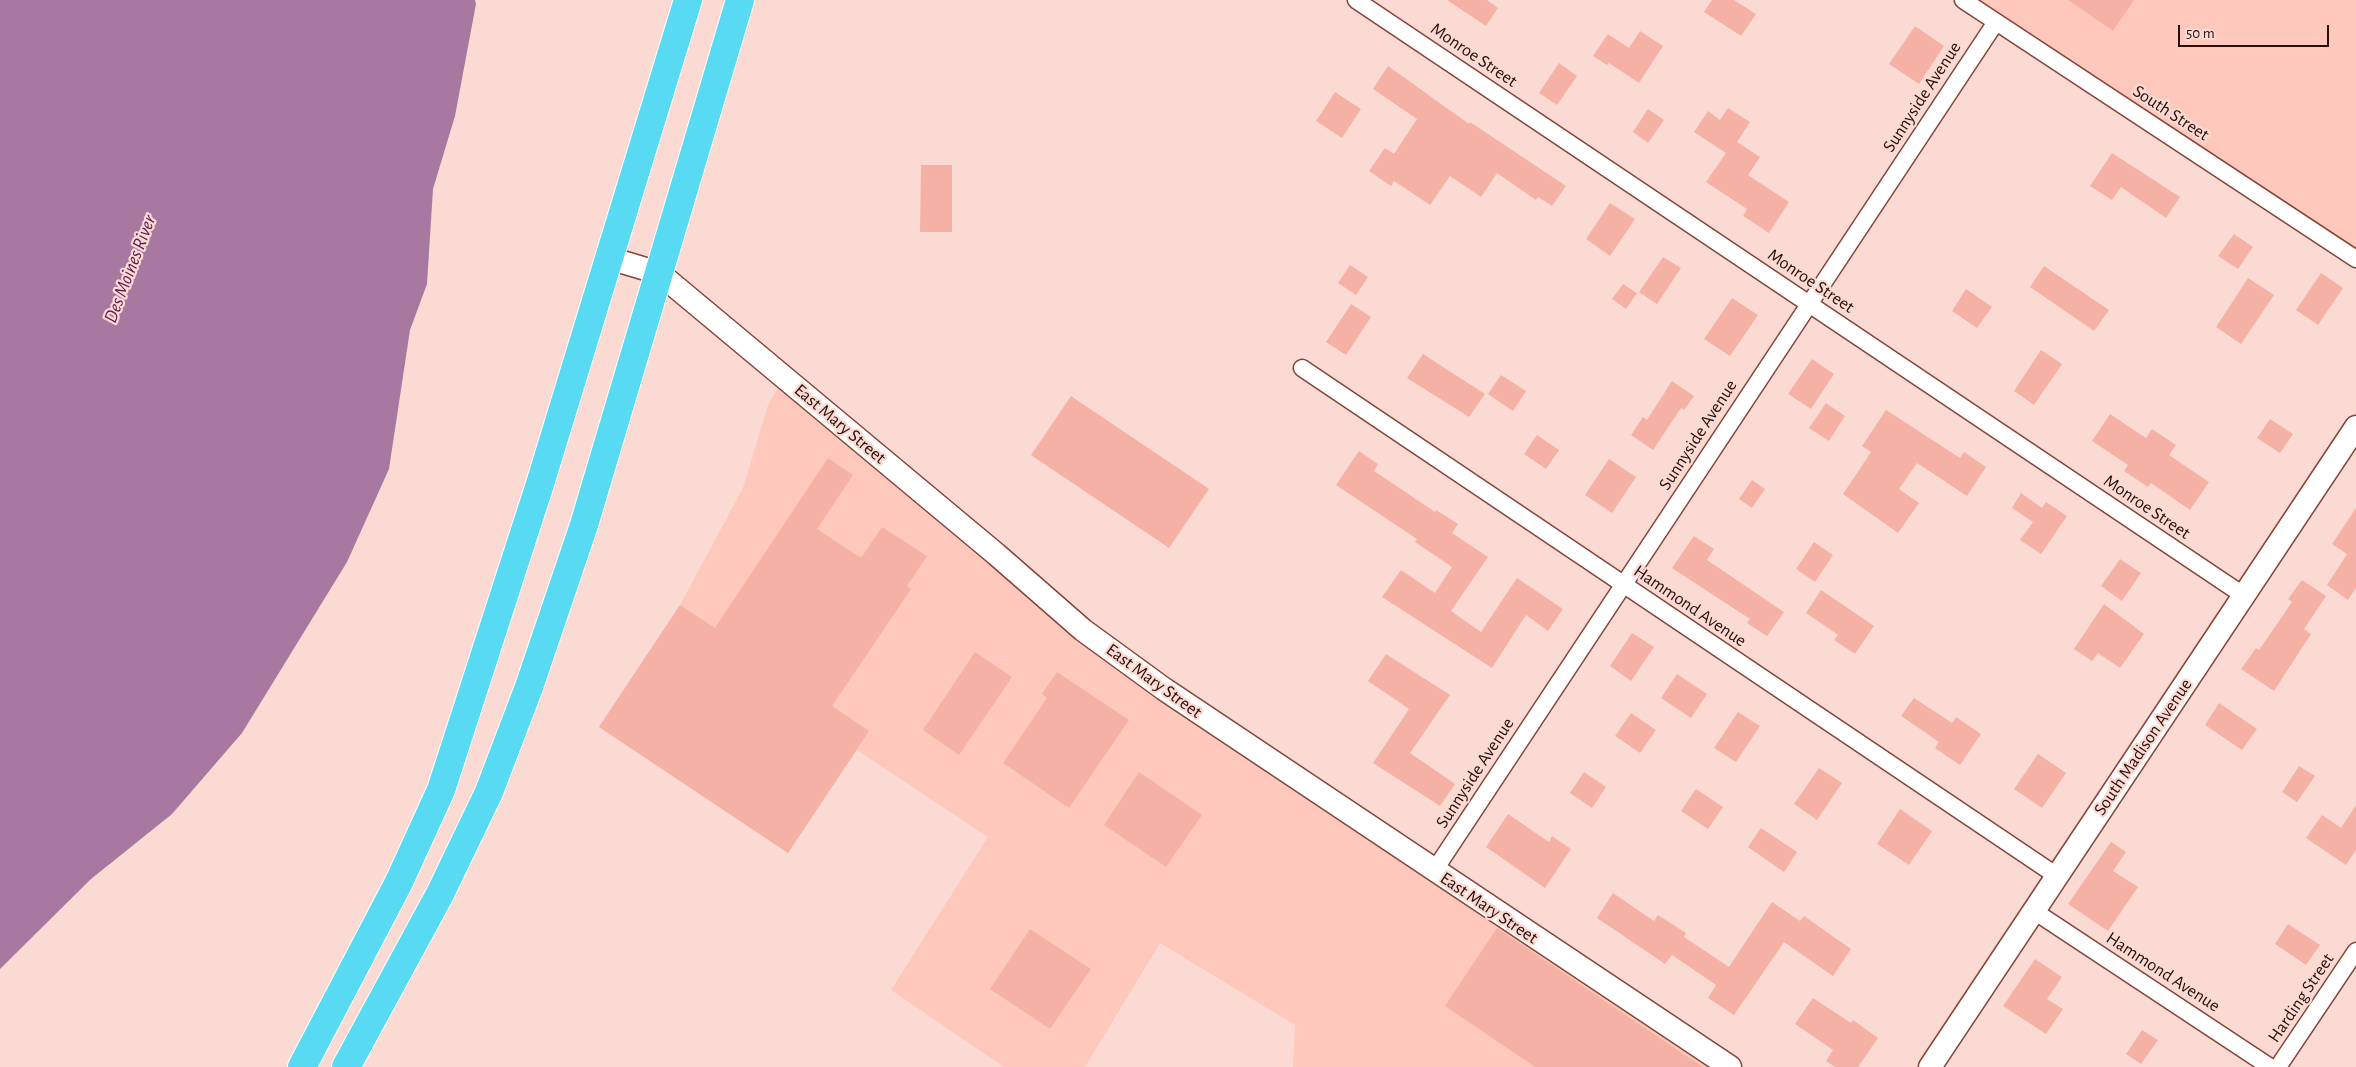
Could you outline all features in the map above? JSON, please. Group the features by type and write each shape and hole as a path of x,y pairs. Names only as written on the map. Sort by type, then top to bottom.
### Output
{"highway":[{"path":"302,1067 399,882 441,790 537,493 688,0"},
{"path":"346,1067 440,894 489,792 529,687 584,524 740,0"}],"main road":[{"name":"East Mary Street","path":"609,258 659,273 996,554 1083,630 1182,702 1730,1067"},
{"name":"South Madison Avenue","path":"1930,1067 2356,427"}],"street":[{"name":"Monroe Street","path":"1356,0 2243,595"},
{"name":"South Street","path":"1963,0 2356,259"},
{"name":"Sunnyside Avenue","path":"1434,871 1996,22"},
{"name":"Hammond Avenue","path":"1302,368 2057,876"},
{"name":"Hammond Avenue","path":"2034,911 2270,1067"},
{"name":"Harding Street","path":"2278,1067 2356,951"}],"shaded area":[{"path":"1963,0 2356,0 2356,259"},
{"path":"784,377 1083,630 1730,1067 1293,1067 1295,1025 1160,943 1085,1067 1004,1067 891,990 988,837 857,750 788,853 599,727 680,605 743,488 768,405"}],"water":[{"name":"Des Moines River","path":"0,0 475,0 476,4 455,116 433,189 427,284 410,330 389,469 347,562 242,733 172,814 91,879 0,969"}],"building":[{"path":"1447,0 1487,0 1498,8 1486,26"},
{"path":"1712,0 1734,0 1756,14 1741,36 1704,12"},
{"path":"2068,0 2134,0 2113,31"},
{"path":"1915,26 1944,46 1919,84 1889,64"},
{"path":"1640,31 1663,46 1639,83 1609,63 1607,65 1593,56 1608,34 1629,48"},
{"path":"1559,63 1577,76 1557,105 1539,93"},
{"path":"1388,66 1469,124 1470,122 1566,186 1552,206 1538,197 1536,200 1497,173 1481,197 1450,176 1430,205 1394,181 1391,186 1369,171 1385,148 1394,154 1417,119 1373,89"},
{"path":"1335,92 1361,109 1342,138 1316,121"},
{"path":"1728,108 1750,122 1737,142 1760,157 1748,175 1789,202 1769,233 1743,216 1747,209 1706,182 1726,153 1694,132 1708,111 1720,120"},
{"path":"1648,109 1664,120 1648,143 1633,132"},
{"path":"2112,153 2180,197 2166,218 2121,187 2112,200 2090,186"},
{"path":"921,165 952,165 952,232 920,232"},
{"path":"1610,203 1635,219 1610,256 1586,239"},
{"path":"2234,234 2253,247 2238,269 2218,256"},
{"path":"1663,257 1681,268 1657,304 1639,292"},
{"path":"1350,265 1368,277 1356,295 1338,283"},
{"path":"2044,266 2109,310 2094,331 2030,287"},
{"path":"2321,273 2343,288 2318,325 2296,310"},
{"path":"2248,278 2274,295 2241,344 2216,327"},
{"path":"1623,284 1637,293 1626,309 1612,299"},
{"path":"1966,289 1992,307 1977,328 1952,311"},
{"path":"1732,298 1758,315 1730,356 1704,339"},
{"path":"1351,304 1371,317 1346,355 1326,342"},
{"path":"2041,350 2062,364 2034,405 2014,391"},
{"path":"1423,354 1485,394 1469,417 1407,378"},
{"path":"1812,359 1834,374 1811,409 1788,394"},
{"path":"1501,375 1526,391 1513,411 1488,394"},
{"path":"1672,381 1694,396 1684,410 1681,408 1653,450 1631,435 1643,417 1647,420"},
{"path":"1071,396 1209,489 1169,548 1031,455"},
{"path":"1826,403 1845,416 1829,441 1809,428"},
{"path":"1886,410 1960,458 1964,452 1986,467 1967,496 1917,463 1899,489 1919,503 1898,533 1843,494 1871,452 1862,446"},
{"path":"2110,414 2146,438 2152,429 2176,445 2169,455 2209,482 2190,510 2151,483 2148,487 2124,471 2128,465 2092,441"},
{"path":"2270,419 2293,434 2280,453 2257,438"},
{"path":"1537,435 1559,450 1546,469 1524,454"},
{"path":"1359,451 1378,464 1374,471 1435,512 1436,510 1458,524 1452,533 1488,557 1451,611 1481,632 1517,578 1563,609 1548,631 1526,615 1492,668 1382,597 1401,570 1435,593 1452,567 1415,542 1417,539 1336,485"},
{"path":"828,458 853,475 817,529 861,558 882,527 927,556 907,586 911,589 832,706 869,731 788,853 599,727 680,605 715,628"},
{"path":"1609,459 1636,477 1612,513 1585,495"},
{"path":"1752,480 1765,489 1752,508 1739,499"},
{"path":"2021,493 2042,508 2046,502 2067,516 2041,554 2020,540 2033,522 2012,508"},
{"path":"2356,508 2356,588 2348,600 2327,585 2347,554 2332,544"},
{"path":"1694,536 1714,549 1707,560 1784,612 1767,636 1747,623 1750,619 1672,568"},
{"path":"1814,542 1833,555 1815,582 1796,569"},
{"path":"2120,559 2141,573 2122,601 2101,586"},
{"path":"2302,580 2326,596 2304,629 2311,634 2274,691 2241,669 2256,648 2259,650 2292,602 2288,599"},
{"path":"1821,590 1874,626 1855,654 1834,640 1838,635 1806,613"},
{"path":"2104,604 2144,634 2120,668 2098,653 2092,661 2074,649"},
{"path":"1632,633 1654,647 1631,681 1610,666"},
{"path":"975,652 1012,677 959,755 923,730"},
{"path":"1386,654 1450,695 1410,753 1455,784 1440,806 1373,763 1409,709 1368,681"},
{"path":"1057,672 1129,720 1069,808 1003,763 1047,698 1042,694"},
{"path":"1677,674 1707,694 1691,718 1661,698"},
{"path":"1914,698 1952,723 1956,717 1981,734 1960,765 1935,748 1939,742 1901,716"},
{"path":"2219,703 2257,729 2242,750 2205,725"},
{"path":"1738,712 1760,726 1736,762 1714,748"},
{"path":"1631,713 1656,730 1640,753 1615,736"},
{"path":"2038,754 2066,773 2042,808 2014,789"},
{"path":"2299,766 2315,776 2297,802 2282,792"},
{"path":"1819,768 1842,783 1817,820 1794,804"},
{"path":"1139,772 1202,815 1166,867 1104,825"},
{"path":"1584,772 1606,787 1592,808 1570,793"},
{"path":"1696,789 1723,807 1708,829 1681,811"},
{"path":"2356,805 2356,850 2346,865 2306,838 2322,815 2341,828"},
{"path":"1900,809 1932,831 1909,865 1877,844"},
{"path":"1508,814 1549,842 1552,836 1571,849 1545,888 1486,847"},
{"path":"1761,828 1797,852 1784,872 1748,847"},
{"path":"2111,842 2126,852 2113,871 2138,887 2108,931 2068,904"},
{"path":"1613,893 1654,921 1658,915 1686,933 1684,937 1729,967 1772,902 1800,921 1804,916 1851,949 1833,976 1784,942 1734,1015 1708,998 1716,985 1672,955 1665,964 1597,918"},
{"path":"2288,924 2320,945 2306,965 2275,944"},
{"path":"1497,928 1703,1067 1535,1067 1445,1006"},
{"path":"1030,929 1091,969 1050,1029 990,989"},
{"path":"2035,959 2062,977 2047,999 2063,1009 2046,1034 2003,1006"},
{"path":"1813,998 1851,1023 1853,1020 1878,1038 1858,1067 1835,1067 1826,1061 1833,1050 1795,1024"},
{"path":"2142,1030 2158,1040 2141,1064 2126,1054"}]}
